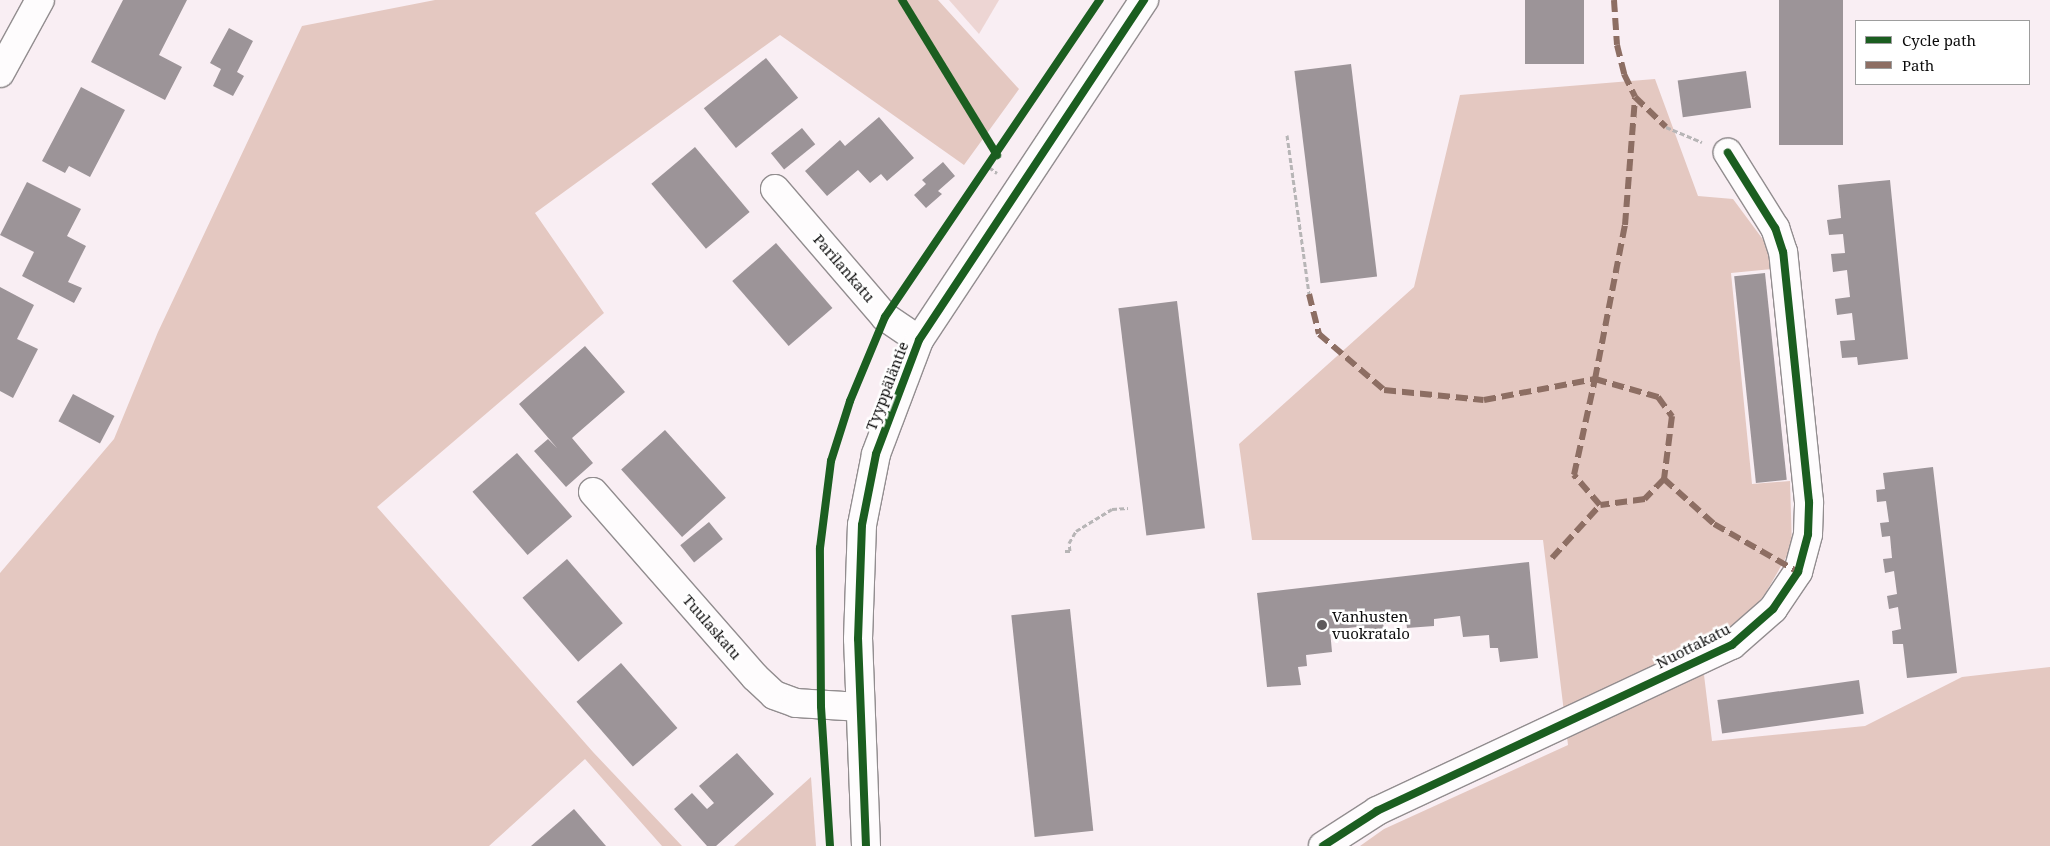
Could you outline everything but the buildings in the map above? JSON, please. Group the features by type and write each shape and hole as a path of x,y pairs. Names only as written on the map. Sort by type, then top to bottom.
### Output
{"street":[{"path":"0,73 40,0"},
{"name":"Tyyppäläntie","path":"866,846 859,708 862,525 876,454 919,340 1144,0"},
{"name":"Nuottakatu","path":"1323,846 1386,807 1732,645 1773,609 1798,572 1808,534 1809,502 1783,252 1775,228 1728,154"},
{"name":"Parilankatu","path":"775,189 885,317 919,340"},
{"name":"Tuulaskatu","path":"593,492 754,677 774,695 796,703 859,708"}],"path":[{"path":"1666,127 1728,154"},
{"path":"1287,135 1309,294"},
{"path":"984,175 993,161"},
{"path":"1065,551 1070,551 1069,543 1076,530 1112,509 1128,508"}],"shaded area":[{"path":"435,0 938,0 1019,89 964,165 780,35 535,213 604,313 377,507 593,752 682,846 662,846 585,759 489,846 0,846 0,573 114,439 158,332 302,26"},
{"path":"949,0 999,0 979,34"},
{"path":"1655,79 1698,196 1733,199 1770,249 1772,269 1731,273 1752,484 1790,481 1792,547 1765,594 1734,632 1701,650 1712,741 1865,726 1962,677 2050,667 2050,846 1360,846 1384,829 1568,745 1543,540 1252,540 1239,444 1414,287 1460,95"},
{"path":"811,777 816,846 734,846"}],"marked path":[{"path":"1614,0 1617,45 1624,74 1635,97 1666,127"},
{"path":"1309,294 1319,334 1384,390 1484,400 1595,379 1658,397 1672,416 1664,479 1645,499 1600,505 1574,475 1595,379 1625,225 1635,97"},
{"path":"1664,479 1714,524 1798,572"},
{"path":"1552,558 1600,505"}],"cycle path":[{"path":"902,0 997,155"},
{"path":"830,846 821,706 820,548 831,461 850,401 885,317 1100,0"},
{"path":"866,846 858,639 862,525 876,454 919,340 1144,0"},
{"path":"1323,846 1377,811 1732,645 1773,609 1798,572 1808,534 1809,502 1783,252 1775,228 1728,153"}],"place":[{"name":"Vanhusten vuokratalo","path":"1322,625"}]}
